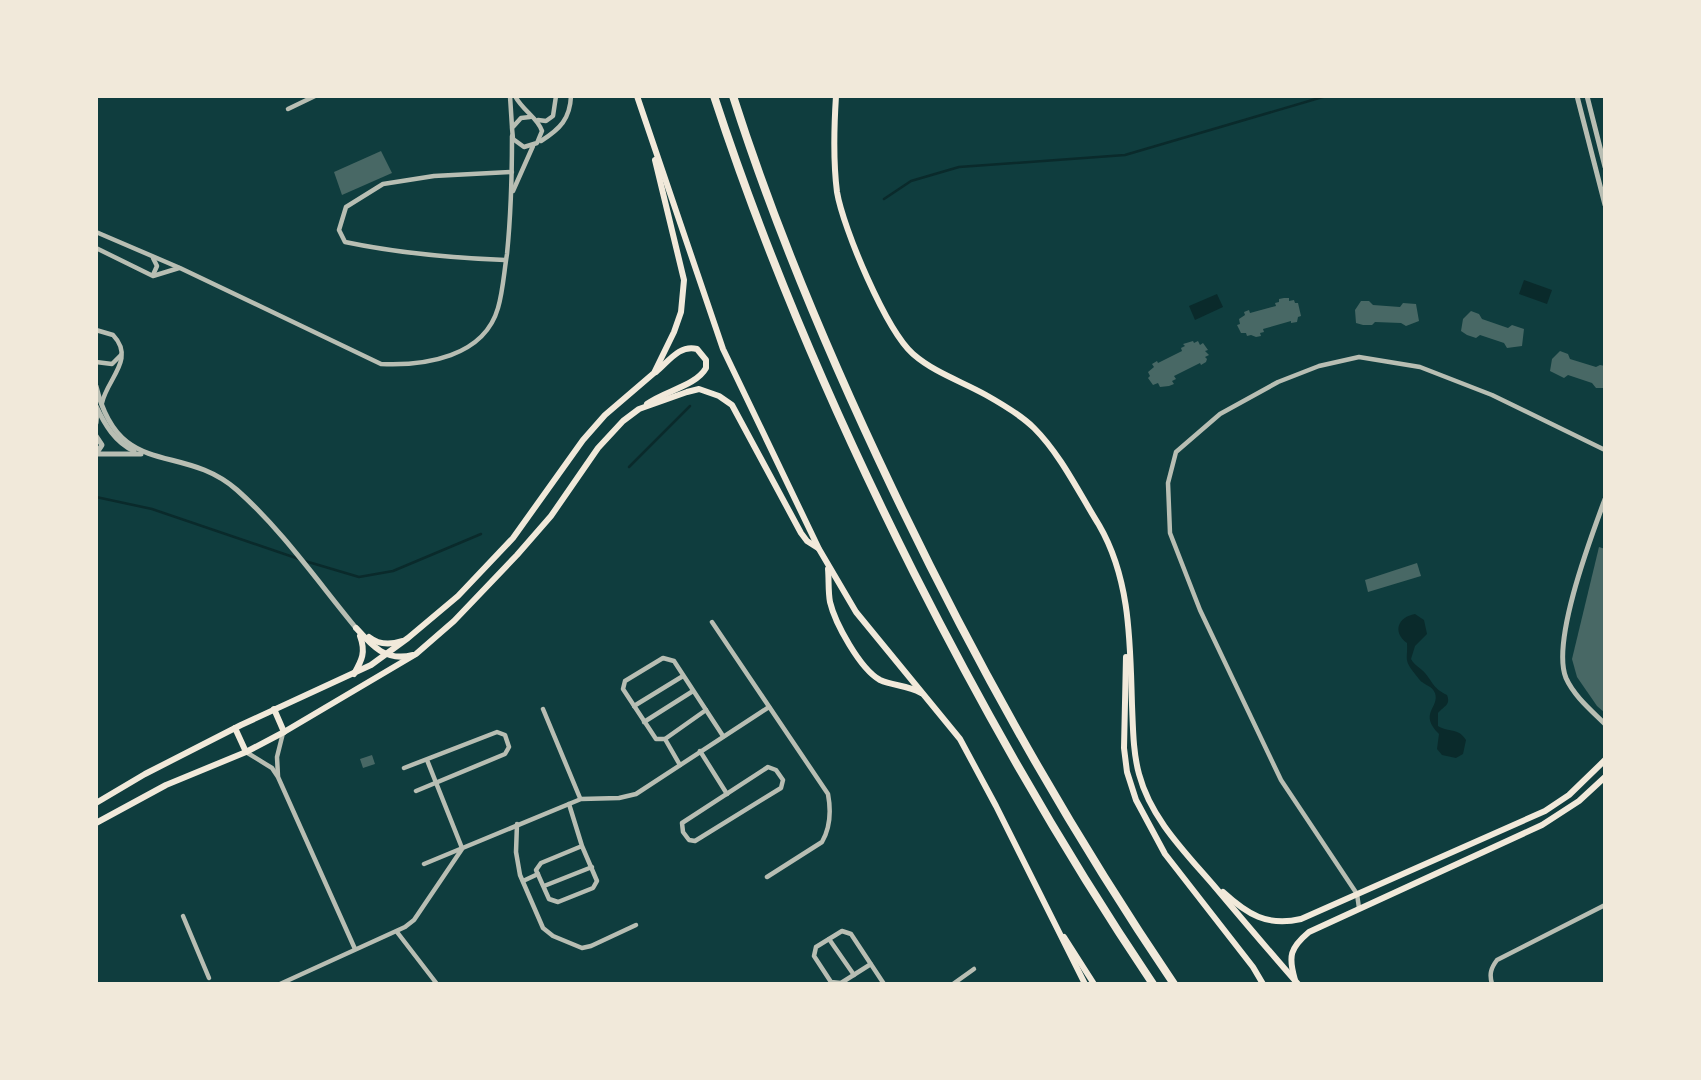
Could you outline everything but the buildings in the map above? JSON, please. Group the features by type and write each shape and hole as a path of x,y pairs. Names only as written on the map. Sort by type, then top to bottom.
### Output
{"highway":[{"path":"714,96 733,156 782,286 874,494 1002,742 1078,868 1153,984"},
{"path":"733,96 806,298 854,407 933,572 1020,737 1100,871 1174,984"}],"main road":[{"path":"637,96 723,349 819,549 851,606 927,696 969,754 1085,984"},
{"path":"836,96 834,121 837,193 849,229 889,322 911,352 932,369 986,395 1032,426 1047,442 1101,528 1118,567 1127,603 1133,738 1138,771 1145,793 1160,821 1297,983"},
{"path":"649,129 684,280 681,312 654,373"},
{"path":"96,803 145,774 235,728 353,675 386,655 458,596 487,568 527,521 583,440 605,415 677,353 687,348 697,349 706,360 706,368 697,379 662,394 623,421 598,448 551,516 517,555 454,621 416,654 284,732 246,752 166,785 96,823"},
{"path":"639,410 699,389 724,399 738,414 801,533 819,549"},
{"path":"827,563 831,603 844,636 856,654 878,678 905,685 927,696"},
{"path":"356,628 375,642 385,644 408,638"},
{"path":"356,628 375,649 386,655 406,657 416,654"},
{"path":"353,675 362,660 364,650 356,628"},
{"path":"1129,637 1126,653 1124,748 1127,772 1136,800 1165,854 1253,967 1263,984"},
{"path":"274,709 284,732"},
{"path":"235,728 246,752"},
{"path":"1210,882 1246,912 1265,921 1279,923 1301,919 1545,811 1569,795 1605,760"},
{"path":"1297,983 1290,960 1298,941 1309,932 1542,825 1579,801 1605,777"},
{"path":"1054,924 1077,954 1094,984"}],"street":[{"path":"288,108 315,96"},
{"path":"512,96 542,131 512,195"},
{"path":"96,232 180,268 381,364 402,365 451,356 488,329 498,309 512,195 512,96"},
{"path":"512,128 521,118 542,122 553,116 556,96"},
{"path":"512,135 520,146 535,144 557,131 565,122 571,96"},
{"path":"1577,96 1605,205"},
{"path":"1587,96 1605,167"},
{"path":"506,260 469,259 373,248 345,242 338,230 346,206 383,184 433,176 512,172"},
{"path":"96,248 153,276 180,268"},
{"path":"152,256 157,266 153,276"},
{"path":"96,330 113,335 122,351 123,360 98,408"},
{"path":"96,362 112,364 119,359 122,351"},
{"path":"1359,908 1357,894 1281,780 1200,610 1170,533 1168,483 1176,452 1220,414 1278,382 1319,366 1359,357 1420,367 1492,396 1605,450"},
{"path":"96,386 96,423"},
{"path":"98,408 119,442 137,453"},
{"path":"98,408 130,445 204,470 234,487 259,510 356,628"},
{"path":"96,436 102,445 96,454"},
{"path":"96,454 137,453 168,459"},
{"path":"1605,499 1572,603 1564,644 1563,666 1571,687 1605,724"},
{"path":"712,622 828,794 830,805 827,833 822,842 767,877"},
{"path":"706,710 664,739 656,739 623,689 625,681 663,658 674,661 723,736"},
{"path":"634,706 684,676"},
{"path":"645,722 694,691"},
{"path":"424,864 581,799 620,798 636,794 769,707"},
{"path":"542,709 581,799"},
{"path":"278,777 277,757 284,732"},
{"path":"404,768 497,732 505,735 509,747 505,754 416,791"},
{"path":"664,739 680,765"},
{"path":"700,751 727,794"},
{"path":"246,752 272,768 278,777 355,949"},
{"path":"427,760 462,848"},
{"path":"768,767 776,770 783,780 780,788 695,841 689,840 683,832 682,823 727,794 768,767"},
{"path":"569,804 582,846 597,881 593,888 558,902 549,899 537,870 541,863 582,846"},
{"path":"517,824 516,852 523,881 543,928 582,948 636,925"},
{"path":"280,984 397,932 414,920 462,848"},
{"path":"544,886 592,867"},
{"path":"523,881 538,874"},
{"path":"1492,984 1491,968 1497,960 1605,905"},
{"path":"183,916 209,978"},
{"path":"871,964 841,983 831,982 814,956 816,947 842,931 851,934 871,964 884,984"},
{"path":"397,932 437,984"},
{"path":"829,939 854,975"},
{"path":"953,984 974,969"}],"water":[{"path":"1524,280 1552,290 1547,304 1519,294"},
{"path":"1217,294 1223,307 1195,320 1189,306"},
{"path":"1415,614 1424,620 1427,634 1415,646 1411,659 1436,688 1447,695 1447,703 1438,713 1438,726 1460,733 1466,740 1463,754 1456,758 1442,755 1437,749 1439,734 1430,721 1435,693 1409,665 1407,643 1398,630 1404,618"}],"waterway":[{"path":"884,199 911,181 959,167 1125,155 1326,96"},
{"path":"629,467 690,406"},
{"path":"96,497 152,509 299,559"},
{"path":"305,561 359,577 393,571 481,534"}]}
